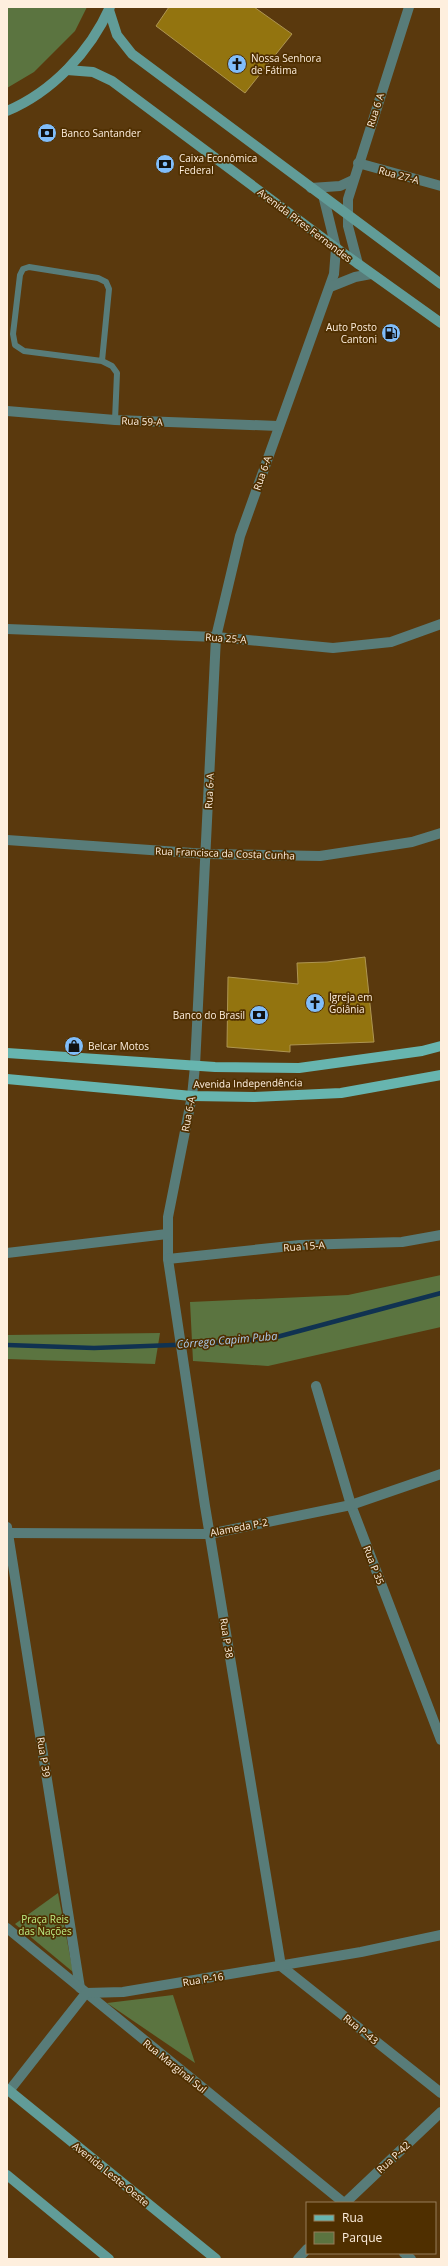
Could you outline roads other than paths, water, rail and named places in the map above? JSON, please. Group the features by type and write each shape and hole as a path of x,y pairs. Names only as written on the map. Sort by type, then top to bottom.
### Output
{"main road":[{"path":"7,111 35,97 67,70 90,40 110,8"},
{"path":"110,8 117,35 132,54 324,199 441,284"},
{"name":"Avenida Pires Fernandes","path":"67,70 93,72 112,81 371,274 441,323"},
{"name":"Avenida Independência","path":"7,1053 195,1066 300,1068 422,1051 441,1046"},
{"name":"Avenida Independência","path":"7,1079 192,1096 254,1097 341,1093 441,1075"},
{"name":"Avenida Leste-Oeste","path":"8,2090 216,2259"},
{"path":"7,2175 110,2259"}],"street":[{"name":"Rua 6 A","path":"347,215 348,199 358,163 409,7"},
{"name":"Rua 27-A","path":"358,163 441,186"},
{"path":"310,188 340,186 353,180"},
{"name":"Rua 6-A","path":"176,1309 168,1260 168,1217 192,1096 195,1066 216,637 240,536 278,426 330,287 336,263 336,248 324,199"},
{"path":"347,215 358,264"},
{"path":"330,287 355,277 371,274"},
{"name":"Rua 59-A","path":"7,411 115,420 278,426"},
{"name":"Rua 25-A","path":"7,629 216,637 333,648 391,642 441,624"},
{"name":"Rua Francisca da Costa Cunha","path":"7,840 206,854 320,856 412,842 441,833"},
{"path":"7,1253 167,1234"},
{"name":"Rua 15-A","path":"168,1260 300,1245 402,1242 441,1234"},
{"name":"Rua P 38","path":"176,1309 183,1371 209,1534 281,1966"},
{"name":"Rua P 35","path":"316,1386 351,1505 441,1740"},
{"name":"Alameda P-2","path":"7,1531 209,1534 351,1505 441,1474"},
{"name":"Rua P 39","path":"7,1531 83,1990"},
{"name":"Rua Marginal Sul","path":"7,1928 343,2202"},
{"name":"Rua P-16","path":"83,1990 123,1992 281,1966 441,1935"},
{"name":"Rua P-43","path":"281,1966 441,2093"},
{"path":"8,2090 83,1990"},
{"name":"Rua P-42","path":"345,2202 441,2112"},
{"path":"298,2259 306,2250"}],"lane":[{"path":"102,361 109,290 106,282 98,278 29,267 23,269 20,275 13,334 15,345 24,351 102,361 112,366 117,373 115,420"}],"waterway":[{"name":"Córrego Capim Puba","path":"7,1345 94,1348 200,1344 273,1338 441,1293"}],"place":[{"name":"Nossa Senhora de Fátima","path":"237,64"},
{"name":"Banco Santander","path":"47,133"},
{"name":"Caixa Econômica Federal","path":"165,164"},
{"name":"Auto Posto Cantoni","path":"391,333"},
{"name":"Igreja em Goiânia","path":"315,1003"},
{"name":"Banco do Brasil","path":"259,1015"},
{"name":"Belcar Motos","path":"74,1046"}],"park label":[{"name":"Praça Reis das Nações","path":"45,1924"}]}
